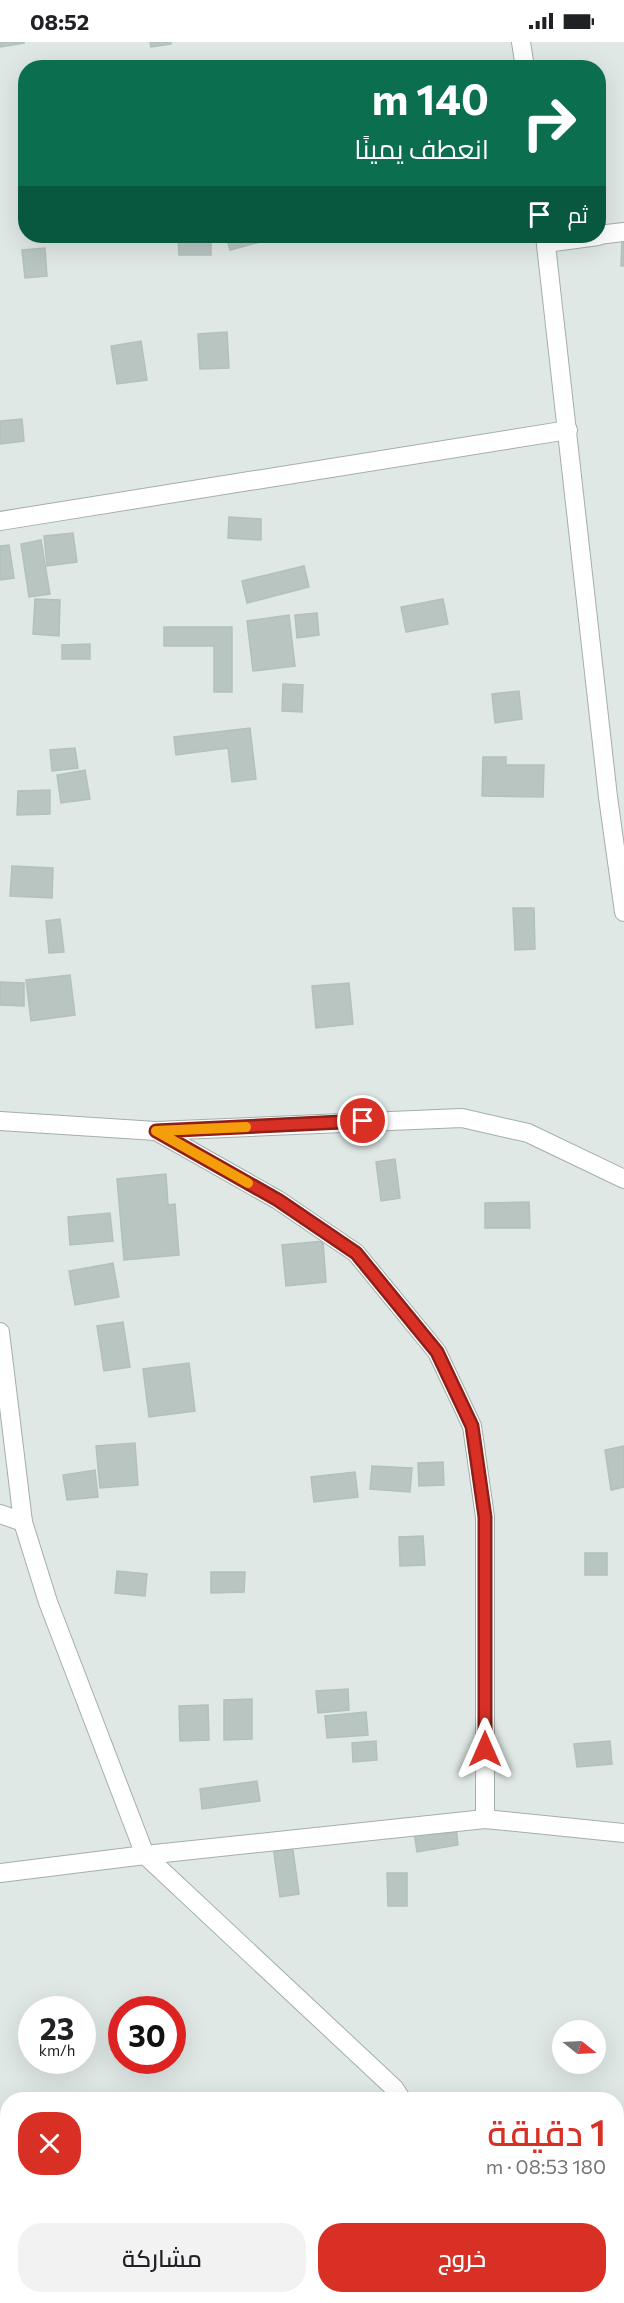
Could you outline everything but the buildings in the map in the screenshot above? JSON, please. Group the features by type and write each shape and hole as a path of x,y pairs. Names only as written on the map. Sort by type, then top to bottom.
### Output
{"street":[{"path":"521,42 524,60"},
{"path":"606,234 624,232"},
{"path":"546,243 568,430 616,796 624,912"},
{"path":"0,521 568,430"},
{"path":"0,1121 156,1131 462,1118 528,1133 624,1179"},
{"path":"156,1131 278,1200 356,1253 437,1352 472,1426 485,1517 485,1819"},
{"path":"0,1332 23,1522 52,1613 144,1855 397,2092"},
{"path":"0,1514 23,1522"},
{"path":"0,1874 144,1855 485,1819 624,1833"}],"slow traffic":[{"path":"246,1127 156,1131 248,1183"}],"route":[{"path":"363,1121 156,1131 278,1200 356,1253 437,1352 472,1426 485,1517 485,1749"}]}
